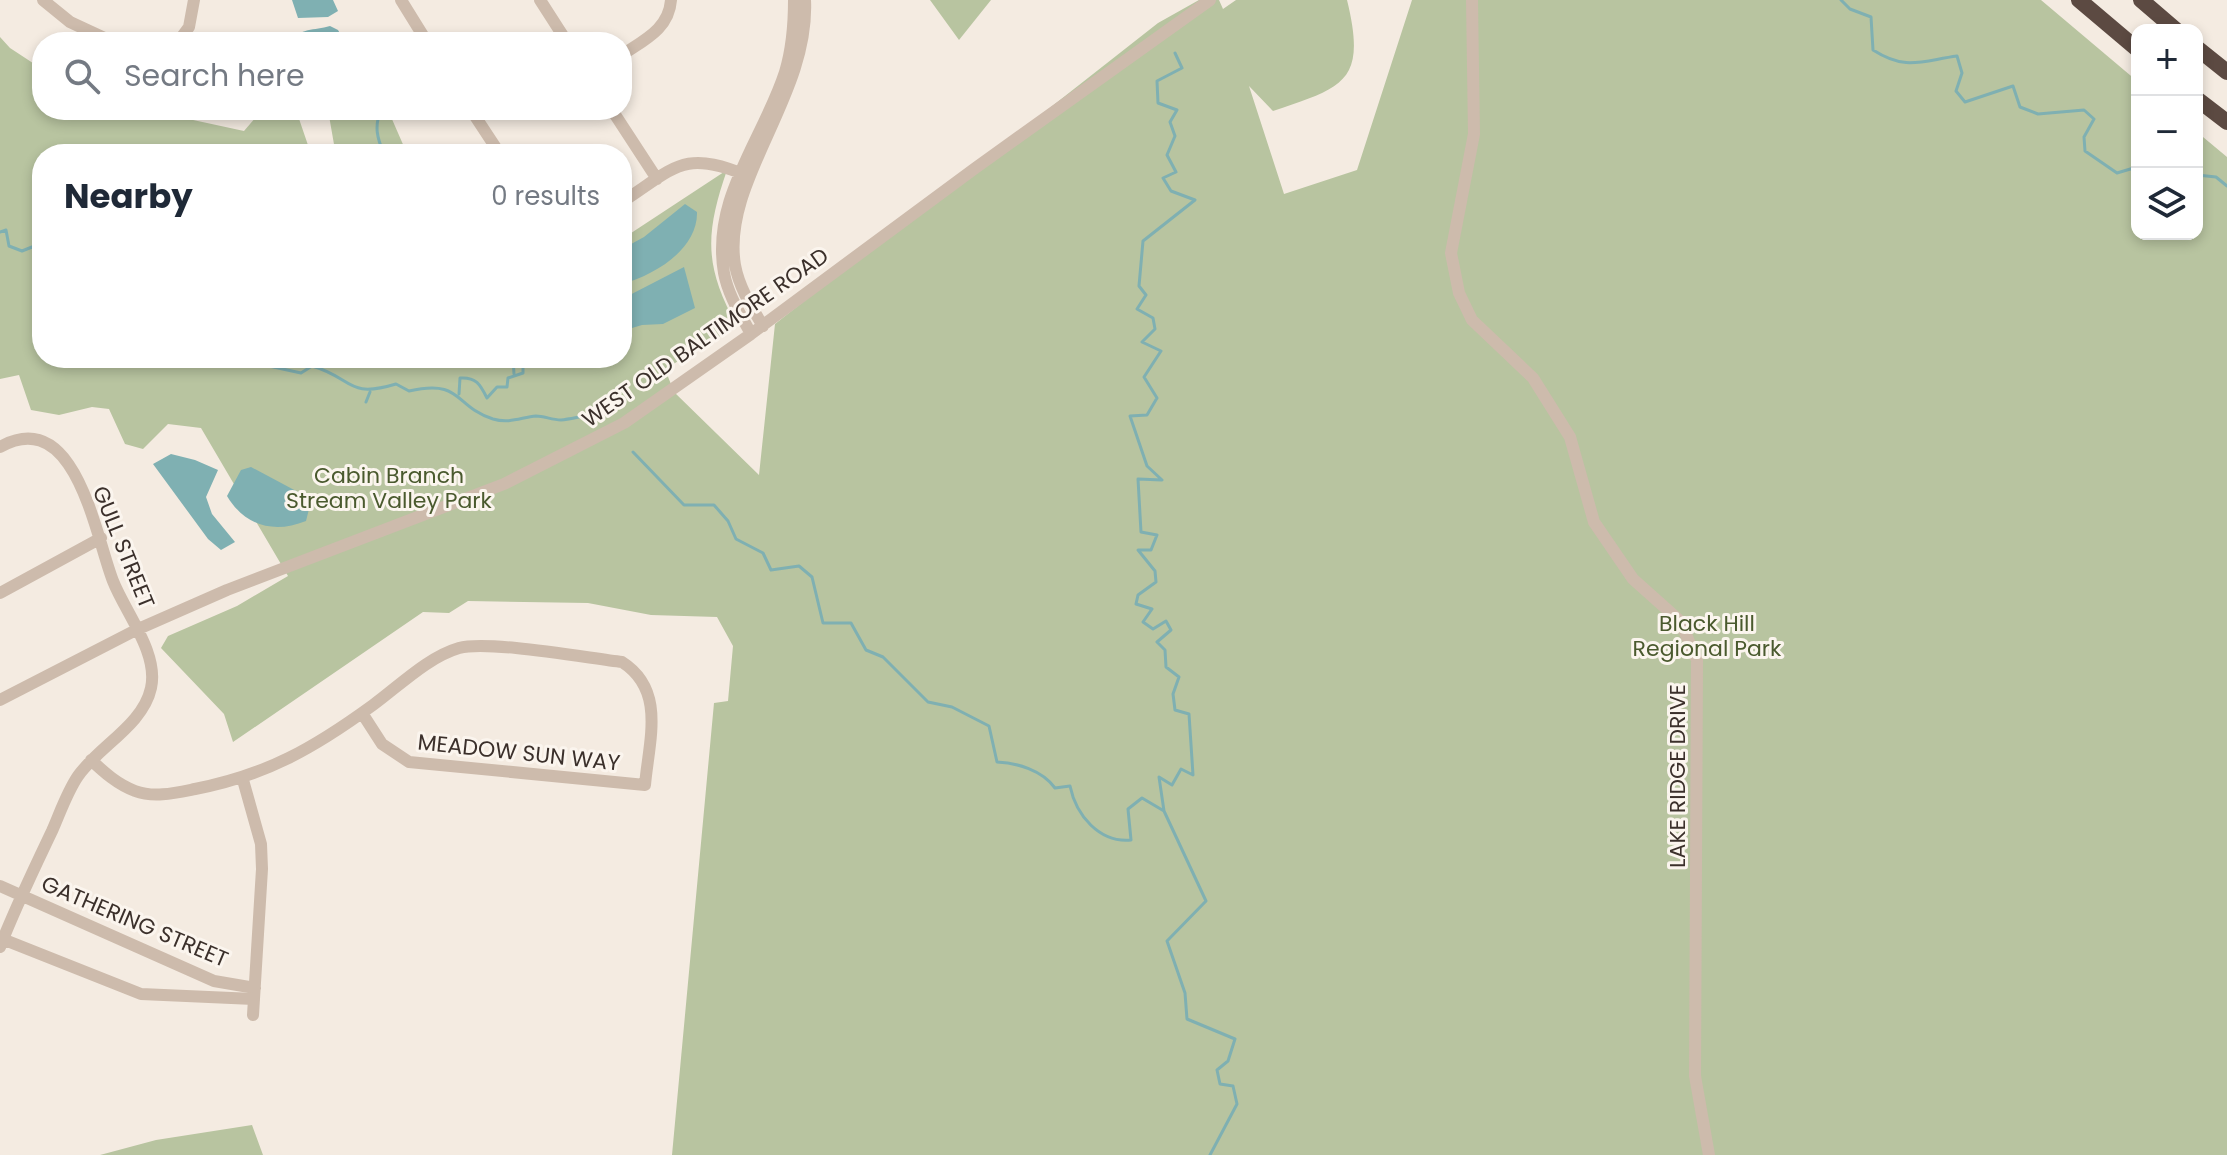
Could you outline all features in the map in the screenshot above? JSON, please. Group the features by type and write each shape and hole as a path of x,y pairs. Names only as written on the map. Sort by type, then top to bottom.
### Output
{"highway":[{"path":"2079,0 2131,44"},
{"path":"2141,0 2169,24"},
{"path":"2203,53 2227,72"},
{"path":"2203,104 2227,122"}],"street":[{"path":"43,0 70,22 92,32"},
{"path":"185,32 194,0"},
{"path":"401,0 421,32"},
{"path":"540,0 561,32"},
{"path":"632,48 658,30 667,19 671,0"},
{"path":"763,326 745,295 734,254 736,220 746,175 785,73 794,29 794,0"},
{"path":"751,334 733,298 722,256 724,218 794,81 805,0"},
{"name":"WEST OLD BALTIMORE ROAD","path":"0,700 136,630 227,590 447,507 546,463 624,423 763,326 974,169 1210,0"},
{"name":"LAKE RIDGE DRIVE","path":"1472,0 1474,134 1451,253 1459,293 1472,320 1533,378 1570,437 1594,522 1633,579 1680,621 1697,660 1695,1076 1709,1155"},
{"path":"478,120 493,144"},
{"path":"619,120 657,179"},
{"path":"632,195 676,167 698,160 746,175"},
{"name":"GULL STREET","path":"0,447 31,437 56,449 94,514 109,570 150,665 151,687 143,708 76,778 1,941"},
{"path":"0,593 101,538"},
{"name":"MEADOW SUN WAY","path":"484,646 622,662 635,670 650,692 653,707 645,785 409,762 382,744 362,713 438,658 460,648 484,646"},
{"path":"91,760 114,781 138,792 168,795 243,780 279,765 362,713"},
{"path":"243,780 261,844 253,1015"},
{"name":"GATHERING STREET","path":"0,886 214,981 254,994"},
{"name":"GATHERING STREET","path":"1,941 141,994 254,994"}],"green space":[{"path":"930,0 991,0 959,40"},
{"name":"Black Hill Regional Park","path":"1199,0 1219,0 1223,9 1236,0 1347,0 1354,49 1351,65 1333,87 1273,111 1249,86 1284,194 1357,170 1412,0 2041,0 2131,76 2131,240 2203,240 2203,137 2227,157 2227,1155 672,1155 714,703 728,701 733,646 717,617 651,615 588,603 468,601 449,613 423,612 233,742 224,714 161,648 168,636 237,606 288,576 201,428 168,424 143,449 125,444 109,409 92,407 59,415 31,410 19,375 0,379 0,37 32,62 32,120 193,120 244,131 253,120 299,120 308,144 32,144 32,368 632,368 632,232 727,170 715,213 711,250 718,285 737,326 665,369 674,392 759,475 775,324 1158,23"},
{"name":"Black Hill Regional Park","path":"330,120 392,120 403,144 334,144"},
{"path":"252,1125 263,1155 100,1155 156,1140"}],"water":[{"path":"292,0 333,0 338,11 328,17 298,18"},
{"path":"330,26 339,32 303,32"},
{"path":"685,204 697,212 690,238 682,249 660,267 632,281 632,244"},
{"path":"684,267 695,308 663,324 632,328 632,294"},
{"path":"171,454 218,470 206,497 212,514 235,542 221,550 208,539 153,464"},
{"path":"251,467 298,492 309,509 306,521 272,527 251,521 242,514 227,496 241,470"}],"waterway":[{"path":"1841,0 1850,9 1871,17 1873,50 1895,60 1914,63 1957,56 1962,73 1956,91 1965,102 2013,86 2020,107 2038,114 2084,110 2094,119 2084,137 2085,151 2117,173 2134,168"},
{"path":"1175,53 1182,68 1157,81 1158,103 1177,110 1170,122 1175,136 1167,155 1176,172 1163,178 1171,191 1195,200 1143,241 1139,286 1146,295 1137,309 1153,318 1155,329 1142,342 1161,351 1144,377 1157,398 1147,415 1130,416 1147,466 1162,480 1138,479 1141,532 1157,535 1151,550 1138,550 1155,571 1156,582 1138,595 1136,604 1152,609 1143,622 1153,629 1166,621 1171,630 1157,642 1165,650 1166,667 1179,677 1173,694 1175,710 1189,714 1193,775 1181,769 1172,785 1159,777 1164,811 1206,901 1167,941 1185,993 1187,1019 1235,1039 1228,1061 1217,1070 1220,1084 1233,1086 1237,1104 1210,1155"},
{"path":"378,120 380,144"},
{"path":"2203,176 2216,177 2227,186"},
{"path":"0,232 6,230 9,246 22,251 32,247"},
{"path":"278,368 301,373 309,368"},
{"path":"318,368 359,388 396,384 409,391 439,388 493,419 510,421 536,416 561,420 592,415"},
{"path":"514,368 514,374"},
{"path":"459,394 460,378 477,382 487,398 497,387 507,387 508,378 523,373 523,368"},
{"path":"366,402 370,392"},
{"path":"633,452 684,505 714,505 728,521 736,539 763,553 771,570 799,566 812,577 823,623 851,623 866,650 883,657 928,702 952,707 989,726 997,762 1029,769 1043,776 1055,788 1070,786 1084,817 1099,832 1119,840 1131,840 1128,809 1142,798 1164,811"}],"park label":[{"name":"Cabin Branch Stream Valley Park","path":"389,488"}]}
